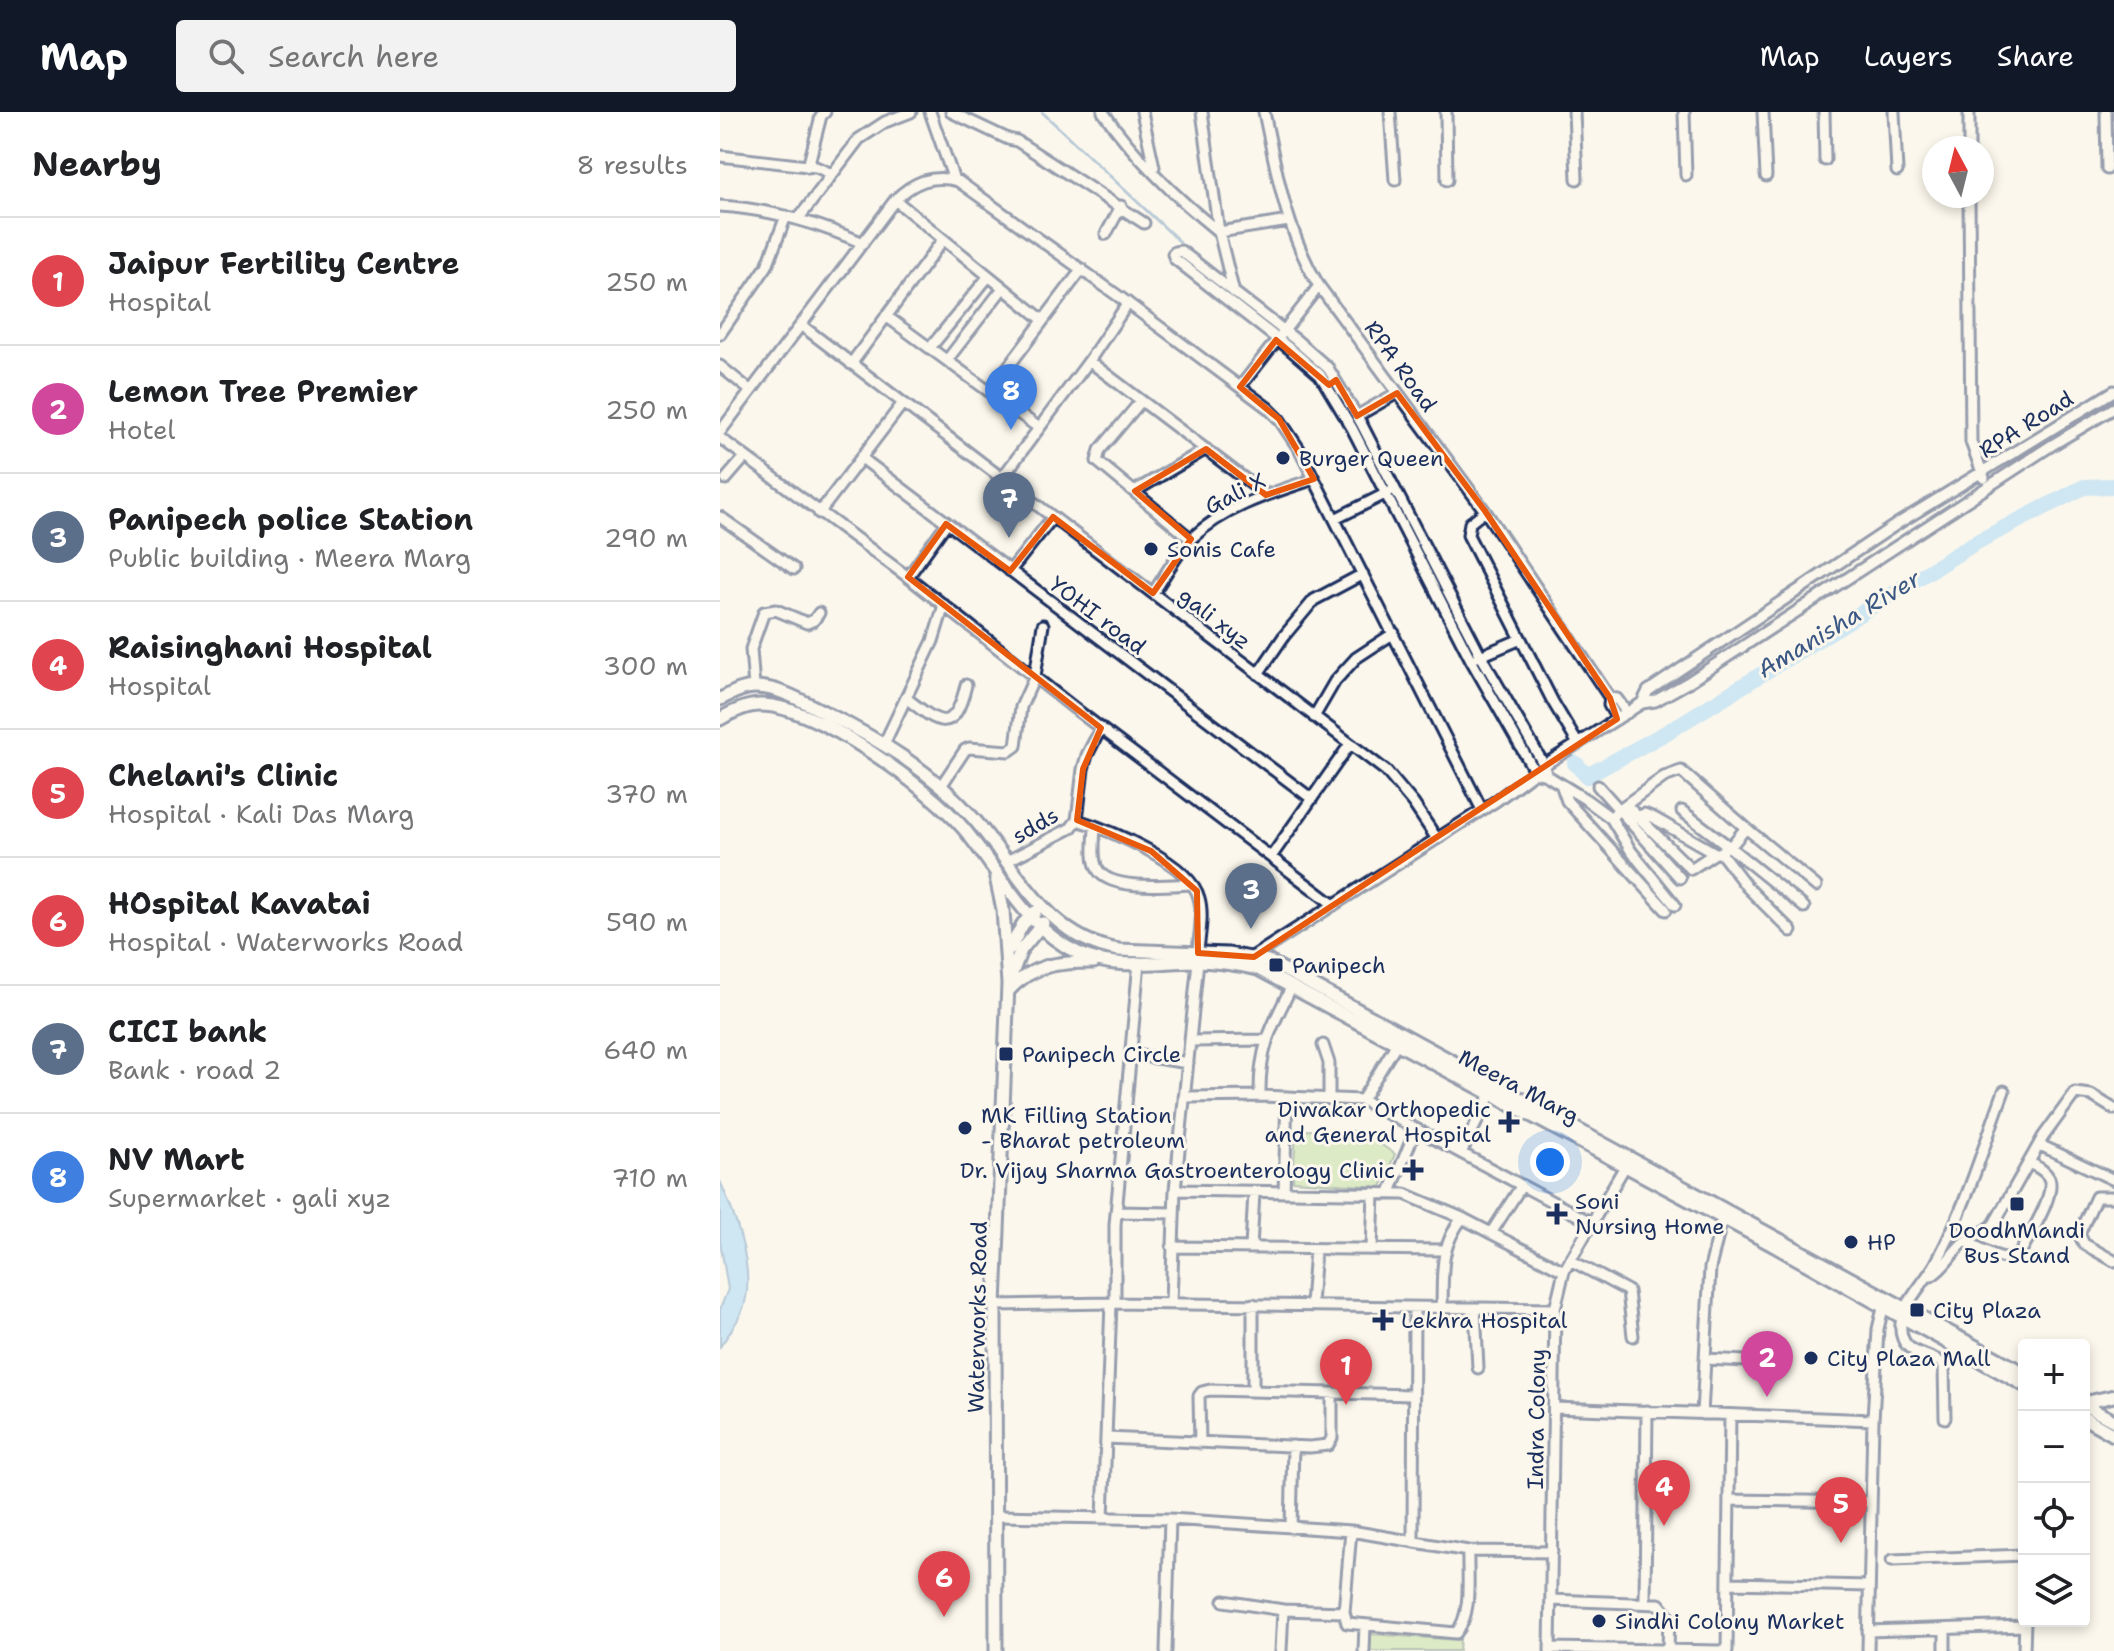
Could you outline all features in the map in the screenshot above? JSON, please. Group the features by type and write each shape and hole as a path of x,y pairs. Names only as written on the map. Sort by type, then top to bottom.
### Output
{"main road":[{"path":"720,699 754,687"},
{"name":"Meera Marg","path":"754,687 795,697 884,744 941,786 973,817 1051,916 1076,936 1106,948 1143,953 1254,957 1289,972 1885,1302"},
{"name":"Meera Marg","path":"720,719 756,705 789,709 889,765 940,804 1035,921 1077,953 1106,962 1198,957 1258,969 1491,1094 1628,1162 1722,1219 2018,1370"},
{"name":"Waterworks Road","path":"994,871 1003,910 1008,987 995,1305 996,1651"},
{"path":"1008,987 1042,905"},
{"path":"1007,954 1015,936 1035,921 1051,916"},
{"path":"1008,987 1028,972 1041,967 1106,962"},
{"name":"Meera Marg","path":"1904,1312 2018,1381"},
{"path":"2090,1402 2114,1396"},
{"path":"2090,1409 2113,1428"},
{"path":"2090,1420 2113,1428"}],"street":[{"path":"808,167 818,124 825,112"},
{"path":"799,218 859,139 885,122 911,112"},
{"path":"930,112 954,180"},
{"path":"951,112 1017,141 1144,223"},
{"path":"1103,112 1122,137 1179,197 1219,232"},
{"path":"1142,112 1154,170"},
{"path":"1202,112 1219,232 1236,308"},
{"name":"RPA Road","path":"1264,112 1289,221 1302,256 1319,286 1485,511 1610,698 1609,705 1617,719"},
{"path":"1390,112 1395,180"},
{"path":"1446,112 1447,180"},
{"path":"1574,112 1577,179"},
{"path":"1684,112 1686,175"},
{"path":"1763,112 1766,176"},
{"path":"1824,112 1825,160"},
{"path":"1894,112 1897,171"},
{"path":"1969,112 1969,136"},
{"path":"2106,112 2107,169"},
{"path":"720,156 816,167 832,174"},
{"path":"720,432 895,200 906,189 922,181 933,178 954,180 1082,269 1279,419 1335,519 1482,810"},
{"path":"895,200 1043,320"},
{"path":"720,219 722,206 799,218 863,243"},
{"path":"1106,234 1121,206"},
{"path":"1969,208 1971,442 1988,486"},
{"path":"720,334 767,266 786,216"},
{"path":"1219,232 1289,221"},
{"path":"851,364 942,241"},
{"path":"1279,335 1236,308 1175,259 1173,254 1181,251 1234,293 1332,383 1357,416 1391,492"},
{"path":"990,391 1082,269"},
{"path":"930,348 988,277"},
{"path":"1240,387 1319,286"},
{"path":"947,360 1003,288"},
{"path":"1002,478 1128,303"},
{"path":"886,316 1039,428"},
{"name":"gali xyz","path":"801,325 1386,771 1437,839"},
{"path":"1089,361 1266,495"},
{"path":"720,366 751,391"},
{"path":"1332,383 1476,658 1542,771 1611,818 1671,908 1567,801 1561,784"},
{"name":"RPA Road","path":"1642,703 1648,691 1897,524 2114,391"},
{"path":"1357,416 1397,393"},
{"path":"1141,401 1098,454 1100,467 1135,491 1191,539"},
{"path":"819,513 903,403"},
{"path":"1239,964 1482,810 1642,703 1655,701 1687,683 1988,486 2114,408"},
{"path":"720,438 908,577 1334,905"},
{"path":"1135,491 1206,449"},
{"path":"726,479 745,457"},
{"name":"YOHI road","path":"863,459 1312,799"},
{"name":"Gali X","path":"1153,593 1191,539 1218,518 1266,495 1314,479"},
{"path":"1335,519 1391,492"},
{"path":"1485,511 1470,523 1468,535 1553,702 1578,744"},
{"path":"720,517 794,569"},
{"path":"1010,571 1053,517"},
{"path":"908,577 946,524"},
{"path":"1258,674 1314,600 1363,574"},
{"path":"884,744 933,641 944,605"},
{"path":"754,687 751,649 764,612 776,610 807,623 819,613"},
{"path":"941,786 965,750 1014,750 1021,707 1035,676 1043,625"},
{"path":"1314,717 1335,681 1356,658 1394,633"},
{"path":"1476,658 1521,639"},
{"path":"906,698 931,718 948,720 961,707 966,685"},
{"name":"RPA Road","path":"1610,698 1617,699 1627,713"},
{"name":"sdds","path":"1007,861 1066,833 1077,820 1083,769 1101,728"},
{"path":"1271,857 1350,744"},
{"path":"1611,818 1664,777 1681,771 1816,886"},
{"path":"1598,786 1637,817 1688,869 1723,850 1746,828"},
{"path":"1622,807 1680,878"},
{"path":"1682,811 1723,850 1804,907"},
{"path":"1637,817 1644,814 1723,850 1747,887 1791,931"},
{"path":"1077,820 1159,855 1197,891 1201,909 1175,1190 1171,1303"},
{"path":"1095,826 1097,869 1105,878 1118,883 1190,884"},
{"path":"1103,1518 1116,1212 1139,962"},
{"path":"1260,1096 1259,1065 1292,986"},
{"path":"1190,1041 1267,1040"},
{"path":"1362,1100 1397,1043"},
{"path":"1323,1045 1329,1063 1329,1099"},
{"path":"1130,1054 1188,1063"},
{"path":"1945,1418 1944,1365 1905,1344 1902,1336 1904,1312 1949,1235 2004,1091"},
{"path":"1927,1277 1942,1269 1966,1241 1994,1224 2059,1112 2075,1093 2091,1095 2114,1109"},
{"path":"1461,1153 1491,1094"},
{"path":"1184,1097 1362,1100 1592,1223"},
{"path":"1284,1192 1287,1097"},
{"path":"1390,1192 1416,1129"},
{"path":"2040,1145 2114,1180"},
{"name":"Indra Colony","path":"1550,1649 1555,1309 1564,1271 1628,1162"},
{"path":"1966,1241 2007,1260 2020,1253 2051,1192 2049,1179 2043,1170 2030,1163"},
{"path":"1491,1233 1522,1185"},
{"path":"1175,1190 1405,1194 1462,1218 1564,1271"},
{"path":"1251,1248 1254,1192"},
{"path":"1372,1249 1374,1193"},
{"path":"2113,1193 2096,1197 2079,1234 2084,1244 2114,1260"},
{"path":"1116,1212 1174,1213"},
{"path":"1442,1308 1444,1250 1449,1235 1462,1218"},
{"path":"1702,1414 1710,1268 1722,1219"},
{"path":"1172,1247 1444,1250"},
{"path":"1311,1305 1315,1249"},
{"path":"1570,1260 1628,1291 1633,1336"},
{"path":"1868,1651 1873,1420 1878,1329 1885,1302"},
{"path":"995,1305 1171,1303 1555,1309"},
{"path":"1253,1304 1253,1390"},
{"path":"1413,1540 1414,1308"},
{"path":"1475,1308 1478,1368"},
{"path":"1705,1359 1746,1361"},
{"path":"1200,1443 1199,1396 1210,1390 1413,1395"},
{"path":"1106,1438 1328,1445 1332,1438 1332,1394"},
{"path":"1554,1408 1873,1420"},
{"path":"1645,1602 1647,1411"},
{"path":"1550,1649 1724,1651 1730,1415"},
{"path":"1291,1528 1293,1446"},
{"path":"1729,1500 1871,1502"},
{"path":"996,1516 1170,1519 1351,1531 1468,1551 1552,1552"},
{"path":"1166,1651 1170,1519"},
{"path":"1351,1531 1344,1612 1347,1623 1456,1633 1463,1625 1466,1609 1468,1551"},
{"path":"1892,1560 2018,1555"},
{"path":"1728,1583 1869,1586"},
{"path":"1551,1600 1659,1604 1669,1616 1668,1650"},
{"path":"1224,1601 1283,1610 1344,1612"},
{"path":"1281,1651 1283,1610"},
{"path":"1868,1631 1945,1630 2018,1624"},
{"path":"1364,1651 1365,1625"},
{"path":"2024,1651 2025,1627"},
{"path":"1945,1630 1945,1651"}],"highlighted area":[{"path":"1276,340 1329,385 1336,380 1357,416 1397,393 1485,511 1610,698 1617,719 1254,957 1198,953 1197,891 1151,851 1077,820 1083,769 1101,728 908,577 946,524 1010,571 1053,517 1153,593 1191,539 1135,491 1206,449 1266,495 1314,479 1279,419 1240,387"}],"green space":[{"path":"1296,1130 1361,1131 1395,1154 1381,1187 1293,1181"},
{"path":"1369,1634 1460,1640 1459,1651 1368,1651"}],"water":[{"path":"720,1181 738,1227 746,1261 747,1294 736,1324 720,1347 720,1309 728,1289 720,1241"}],"waterway":[{"path":"1042,112 1180,242"},
{"name":"Amanisha River","path":"1575,763 1587,776 1669,731 1975,543 2084,487 2114,486"}],"place":[{"name":"NV Mart","path":"1011,430"},
{"name":"Burger Queen","path":"1283,458"},
{"name":"CICI bank","path":"1009,538"},
{"name":"Sonis Cafe","path":"1151,549"},
{"name":"Panipech police Station","path":"1251,929"},
{"name":"Panipech","path":"1276,965"},
{"name":"Panipech Circle","path":"1006,1054"},
{"name":"Diwakar Orthopedic and General Hospital","path":"1509,1122"},
{"name":"MK Filling Station - Bharat petroleum","path":"965,1128"},
{"name":"Dr. Vijay Sharma Gastroenterology Clinic","path":"1413,1170"},
{"name":"DoodhMandi Bus Stand","path":"2017,1204"},
{"name":"Soni Nursing Home","path":"1557,1214"},
{"name":"HP","path":"1851,1242"},
{"name":"City Plaza","path":"1917,1310"},
{"name":"Lekhra Hospital","path":"1383,1320"},
{"name":"City Plaza Mall","path":"1811,1358"},
{"name":"Lemon Tree Premier","path":"1767,1397"},
{"name":"Jaipur Fertility Centre","path":"1346,1405"},
{"name":"Raisinghani Hospital","path":"1664,1526"},
{"name":"Chelani's Clinic","path":"1841,1543"},
{"name":"HOspital Kavatai","path":"944,1617"},
{"name":"Sindhi Colony Market","path":"1599,1621"}]}
